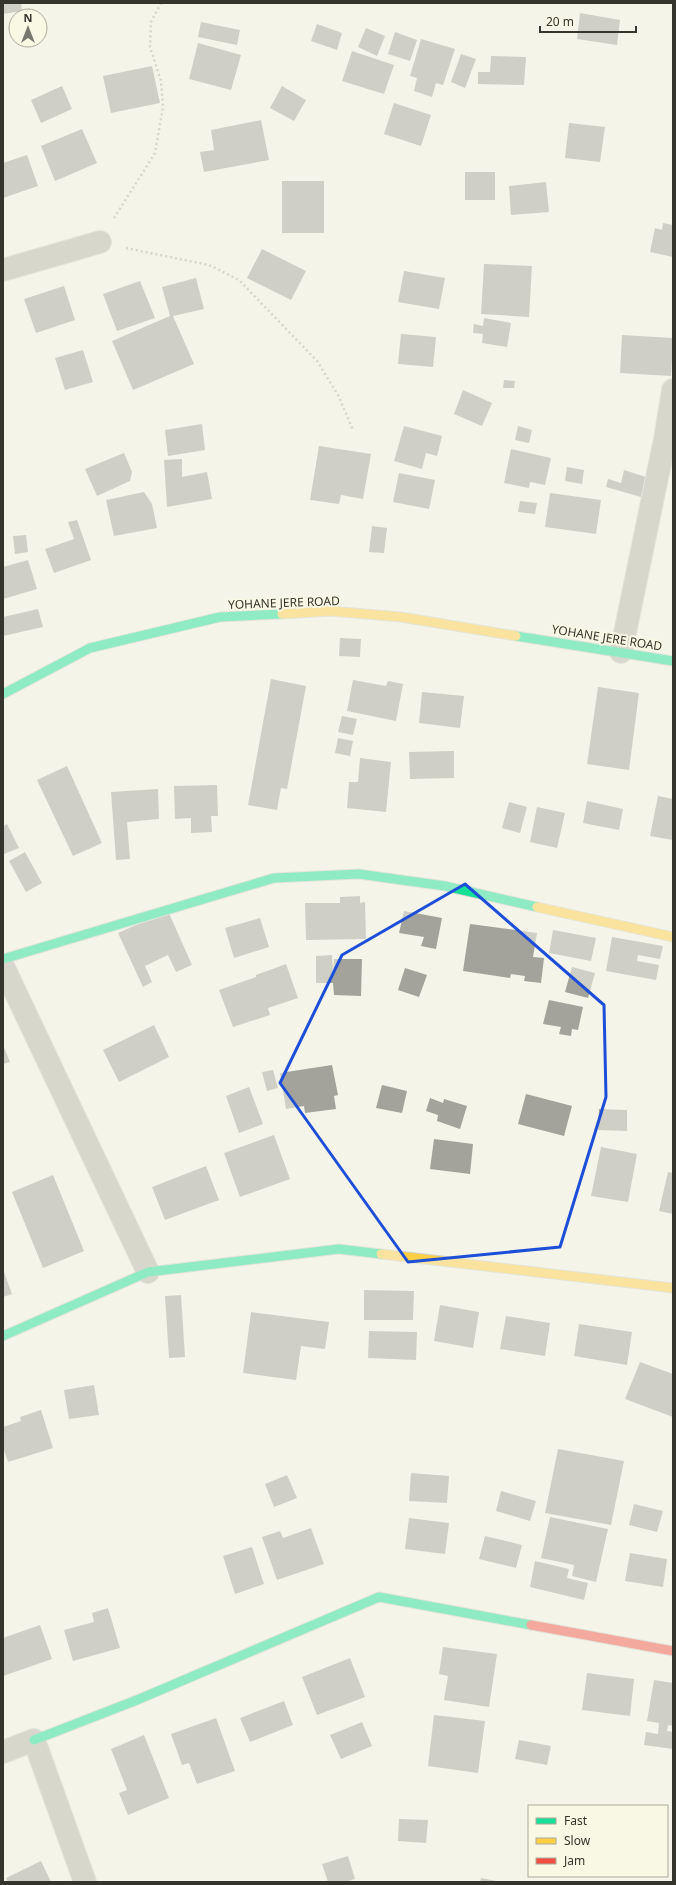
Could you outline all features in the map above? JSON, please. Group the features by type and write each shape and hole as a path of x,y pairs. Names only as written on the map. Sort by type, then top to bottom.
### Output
{"street":[{"path":"3,270 100,242"},
{"path":"621,652 664,447 673,390"},
{"name":"YOHANE JERE ROAD","path":"3,694 90,648 220,617 330,611 401,617 673,661"},
{"path":"3,959 274,878 359,874 445,886 673,938"},
{"path":"3,966 148,1272"},
{"path":"3,1336 148,1272 339,1249 673,1288"},
{"path":"3,1752 137,1700 379,1596 673,1651"},
{"path":"34,1740 85,1882"}],"path":[{"path":"161,3 151,22 150,47 161,81 164,107 155,153 100,242 209,265 239,280 317,361 338,395 353,430"}],"highlighted area":[{"path":"465,884 604,1005 606,1097 560,1247 408,1262 280,1083 342,955"}],"building":[{"path":"3,3 21,3 22,8 8,8 8,13 3,14"},
{"path":"580,13 620,20 617,45 577,39"},
{"path":"201,22 240,30 237,45 198,37"},
{"path":"317,24 342,33 337,50 311,41"},
{"path":"366,28 385,36 377,56 358,47"},
{"path":"395,32 417,40 410,61 388,54"},
{"path":"421,39 455,49 443,85 436,83 432,97 414,91 417,78 410,76"},
{"path":"198,43 241,55 231,90 189,79"},
{"path":"352,51 394,65 384,94 342,81"},
{"path":"461,54 476,59 465,88 451,82"},
{"path":"491,56 526,57 524,85 478,84 478,72 490,72"},
{"path":"152,66 160,103 111,113 103,76"},
{"path":"62,86 72,109 41,123 31,100"},
{"path":"282,86 306,100 294,121 270,108"},
{"path":"394,103 431,115 421,146 384,134"},
{"path":"261,120 269,160 204,172 200,152 214,150 211,130"},
{"path":"569,123 605,127 600,162 565,158"},
{"path":"82,129 97,163 55,181 41,146"},
{"path":"27,155 38,186 3,198 3,163"},
{"path":"465,172 495,172 495,200 465,200"},
{"path":"282,181 324,181 324,233 282,233"},
{"path":"546,182 549,212 511,215 509,186"},
{"path":"663,223 673,225 673,257 650,252 655,228 662,230"},
{"path":"262,249 306,271 291,300 247,278"},
{"path":"484,264 532,266 529,317 481,314"},
{"path":"404,271 445,278 439,309 398,302"},
{"path":"196,278 204,309 173,316 194,364 133,390 112,341 170,316 162,287"},
{"path":"140,281 155,318 117,331 103,294"},
{"path":"64,286 75,320 36,333 24,299"},
{"path":"484,318 511,323 507,347 482,343 483,334 473,333 474,324 483,326"},
{"path":"401,334 436,337 433,367 398,364"},
{"path":"622,335 673,338 671,376 620,373"},
{"path":"83,350 93,382 65,390 55,358"},
{"path":"504,380 515,381 514,388 503,388"},
{"path":"463,390 492,403 482,426 454,414"},
{"path":"202,424 205,450 168,456 165,430"},
{"path":"404,426 442,436 437,456 426,453 422,469 394,461"},
{"path":"518,426 532,430 529,443 515,440"},
{"path":"319,446 371,454 363,499 341,495 339,504 310,500"},
{"path":"511,449 551,458 545,485 530,482 529,488 504,483"},
{"path":"124,453 132,472 130,481 97,496 85,469"},
{"path":"182,459 182,477 207,472 212,499 167,507 164,460"},
{"path":"567,467 584,470 582,484 565,481"},
{"path":"624,470 646,477 641,497 606,487 608,479 621,483"},
{"path":"399,473 435,480 429,509 393,502"},
{"path":"144,492 152,504 157,528 114,536 106,500"},
{"path":"550,493 601,500 596,534 545,527"},
{"path":"520,501 537,503 535,514 518,512"},
{"path":"77,520 91,560 54,573 45,549 74,539 68,522"},
{"path":"372,526 387,528 384,553 369,552"},
{"path":"26,535 28,552 15,554 13,536"},
{"path":"28,560 37,589 3,599 3,567"},
{"path":"38,609 43,627 3,636 3,617"},
{"path":"340,638 361,639 360,657 339,656"},
{"path":"271,679 306,686 287,789 281,788 277,810 248,805"},
{"path":"353,680 386,686 388,681 403,684 396,721 347,711"},
{"path":"598,687 639,693 629,770 587,764"},
{"path":"422,692 464,696 460,728 419,723"},
{"path":"342,716 357,719 353,735 338,732"},
{"path":"338,738 353,741 350,756 335,753"},
{"path":"454,751 454,778 410,779 409,752"},
{"path":"360,758 391,762 386,812 347,808 349,782 358,782"},
{"path":"67,766 102,843 73,856 37,780"},
{"path":"217,785 218,816 211,816 212,832 191,833 191,818 175,819 174,786"},
{"path":"158,789 159,819 127,822 130,859 116,860 111,792"},
{"path":"658,796 673,799 673,840 650,836"},
{"path":"587,801 623,809 619,830 583,823"},
{"path":"509,802 527,807 520,833 502,828"},
{"path":"537,807 565,813 557,848 530,842"},
{"path":"7,824 19,848 4,854 3,826"},
{"path":"25,852 42,883 26,892 9,861"},
{"path":"360,896 360,903 365,902 366,939 306,940 305,903 340,903 340,897"},
{"path":"168,911 192,965 176,972 168,955 145,966 152,982 143,987 118,933"},
{"path":"404,911 442,918 436,949 421,946 424,937 399,933"},
{"path":"260,918 269,947 234,958 225,928"},
{"path":"470,924 537,933 533,957 544,958 541,983 524,981 525,976 511,974 510,978 463,971"},
{"path":"553,930 596,938 591,961 549,953"},
{"path":"612,937 663,946 660,959 638,955 637,961 659,965 656,980 606,971"},
{"path":"332,955 333,973 334,959 362,959 361,996 334,995 333,983 316,983 316,956"},
{"path":"286,964 298,998 268,1008 270,1015 233,1027 219,990 256,977 256,975"},
{"path":"572,967 595,973 588,998 565,992"},
{"path":"405,968 427,975 419,997 398,990"},
{"path":"549,1000 583,1007 578,1030 572,1029 571,1036 559,1034 561,1027 543,1024"},
{"path":"154,1025 169,1057 119,1082 103,1050"},
{"path":"3,1045 10,1062 3,1064"},
{"path":"332,1065 338,1095 334,1096 336,1109 305,1113 304,1106 286,1109 280,1073"},
{"path":"273,1070 278,1088 267,1091 262,1072"},
{"path":"382,1085 407,1091 402,1113 376,1108"},
{"path":"249,1087 263,1124 239,1133 226,1096"},
{"path":"526,1094 572,1106 564,1136 518,1124"},
{"path":"430,1098 443,1103 444,1099 467,1106 460,1129 437,1121 438,1115 426,1111"},
{"path":"599,1109 627,1110 627,1131 598,1130"},
{"path":"274,1135 290,1179 240,1197 224,1153"},
{"path":"434,1139 473,1144 470,1174 430,1169"},
{"path":"601,1147 637,1154 628,1202 591,1196"},
{"path":"206,1166 219,1200 165,1220 152,1187"},
{"path":"668,1172 673,1173 673,1214 659,1211"},
{"path":"53,1175 84,1251 43,1268 12,1192"},
{"path":"3,1269 12,1294 3,1297"},
{"path":"364,1290 414,1291 413,1320 364,1320"},
{"path":"181,1295 185,1357 169,1358 165,1296"},
{"path":"440,1305 479,1312 473,1348 434,1341"},
{"path":"251,1312 329,1322 325,1349 301,1346 296,1380 243,1373"},
{"path":"506,1316 550,1323 545,1356 500,1349"},
{"path":"579,1324 632,1332 627,1365 574,1356"},
{"path":"369,1331 417,1332 416,1360 368,1358"},
{"path":"640,1362 673,1374 673,1417 625,1399"},
{"path":"94,1385 99,1415 69,1419 64,1390"},
{"path":"41,1410 53,1448 8,1462 3,1447 3,1427 21,1421 20,1417"},
{"path":"558,1449 624,1461 611,1525 545,1513"},
{"path":"411,1473 449,1476 447,1503 409,1501"},
{"path":"287,1475 297,1498 274,1507 265,1484"},
{"path":"501,1491 536,1501 530,1521 496,1511"},
{"path":"634,1504 663,1511 657,1532 629,1525"},
{"path":"550,1517 608,1529 596,1582 572,1576 574,1565 541,1558"},
{"path":"409,1518 449,1523 445,1554 405,1549"},
{"path":"311,1528 324,1564 277,1580 262,1537 280,1531 283,1538"},
{"path":"485,1536 522,1545 516,1568 479,1559"},
{"path":"252,1547 264,1584 235,1594 223,1556"},
{"path":"630,1553 667,1559 663,1587 625,1581"},
{"path":"535,1561 569,1569 567,1578 588,1583 584,1600 530,1587"},
{"path":"108,1608 120,1648 73,1661 64,1630 94,1622 92,1613"},
{"path":"40,1625 52,1659 3,1676 3,1638"},
{"path":"443,1647 497,1654 489,1707 444,1700 448,1676 439,1674"},
{"path":"350,1658 365,1697 317,1715 302,1677"},
{"path":"587,1673 634,1679 630,1716 582,1710"},
{"path":"654,1680 673,1683 673,1726 668,1725 667,1731 673,1732 673,1749 644,1745 646,1732 658,1734 659,1723 647,1721"},
{"path":"284,1701 293,1725 250,1742 240,1718"},
{"path":"434,1715 485,1721 478,1773 428,1766"},
{"path":"216,1718 235,1771 197,1784 189,1763 182,1765 171,1734"},
{"path":"362,1722 372,1746 341,1759 330,1735"},
{"path":"144,1735 169,1798 128,1815 119,1793 127,1790 111,1749"},
{"path":"519,1740 551,1746 547,1765 515,1759"},
{"path":"399,1819 428,1820 426,1843 398,1841"},
{"path":"348,1856 355,1879 345,1882 328,1882 322,1864"},
{"path":"41,1861 51,1882 8,1882 6,1878"},
{"path":"481,1878 496,1881 496,1882 480,1882"}],"traffic: fast":[{"path":"3,694 90,648 220,617 282,614"},
{"path":"516,636 673,661"},
{"path":"3,959 274,878 359,874 445,886 537,907"},
{"path":"3,1336 148,1272 339,1249 381,1254"},
{"path":"34,1740 137,1700 379,1597 531,1625"}],"traffic: slow":[{"path":"282,614 330,611 401,617 516,636"},
{"path":"537,907 673,937"},
{"path":"381,1254 673,1288"}],"traffic: jam":[{"path":"531,1625 673,1651"}]}
